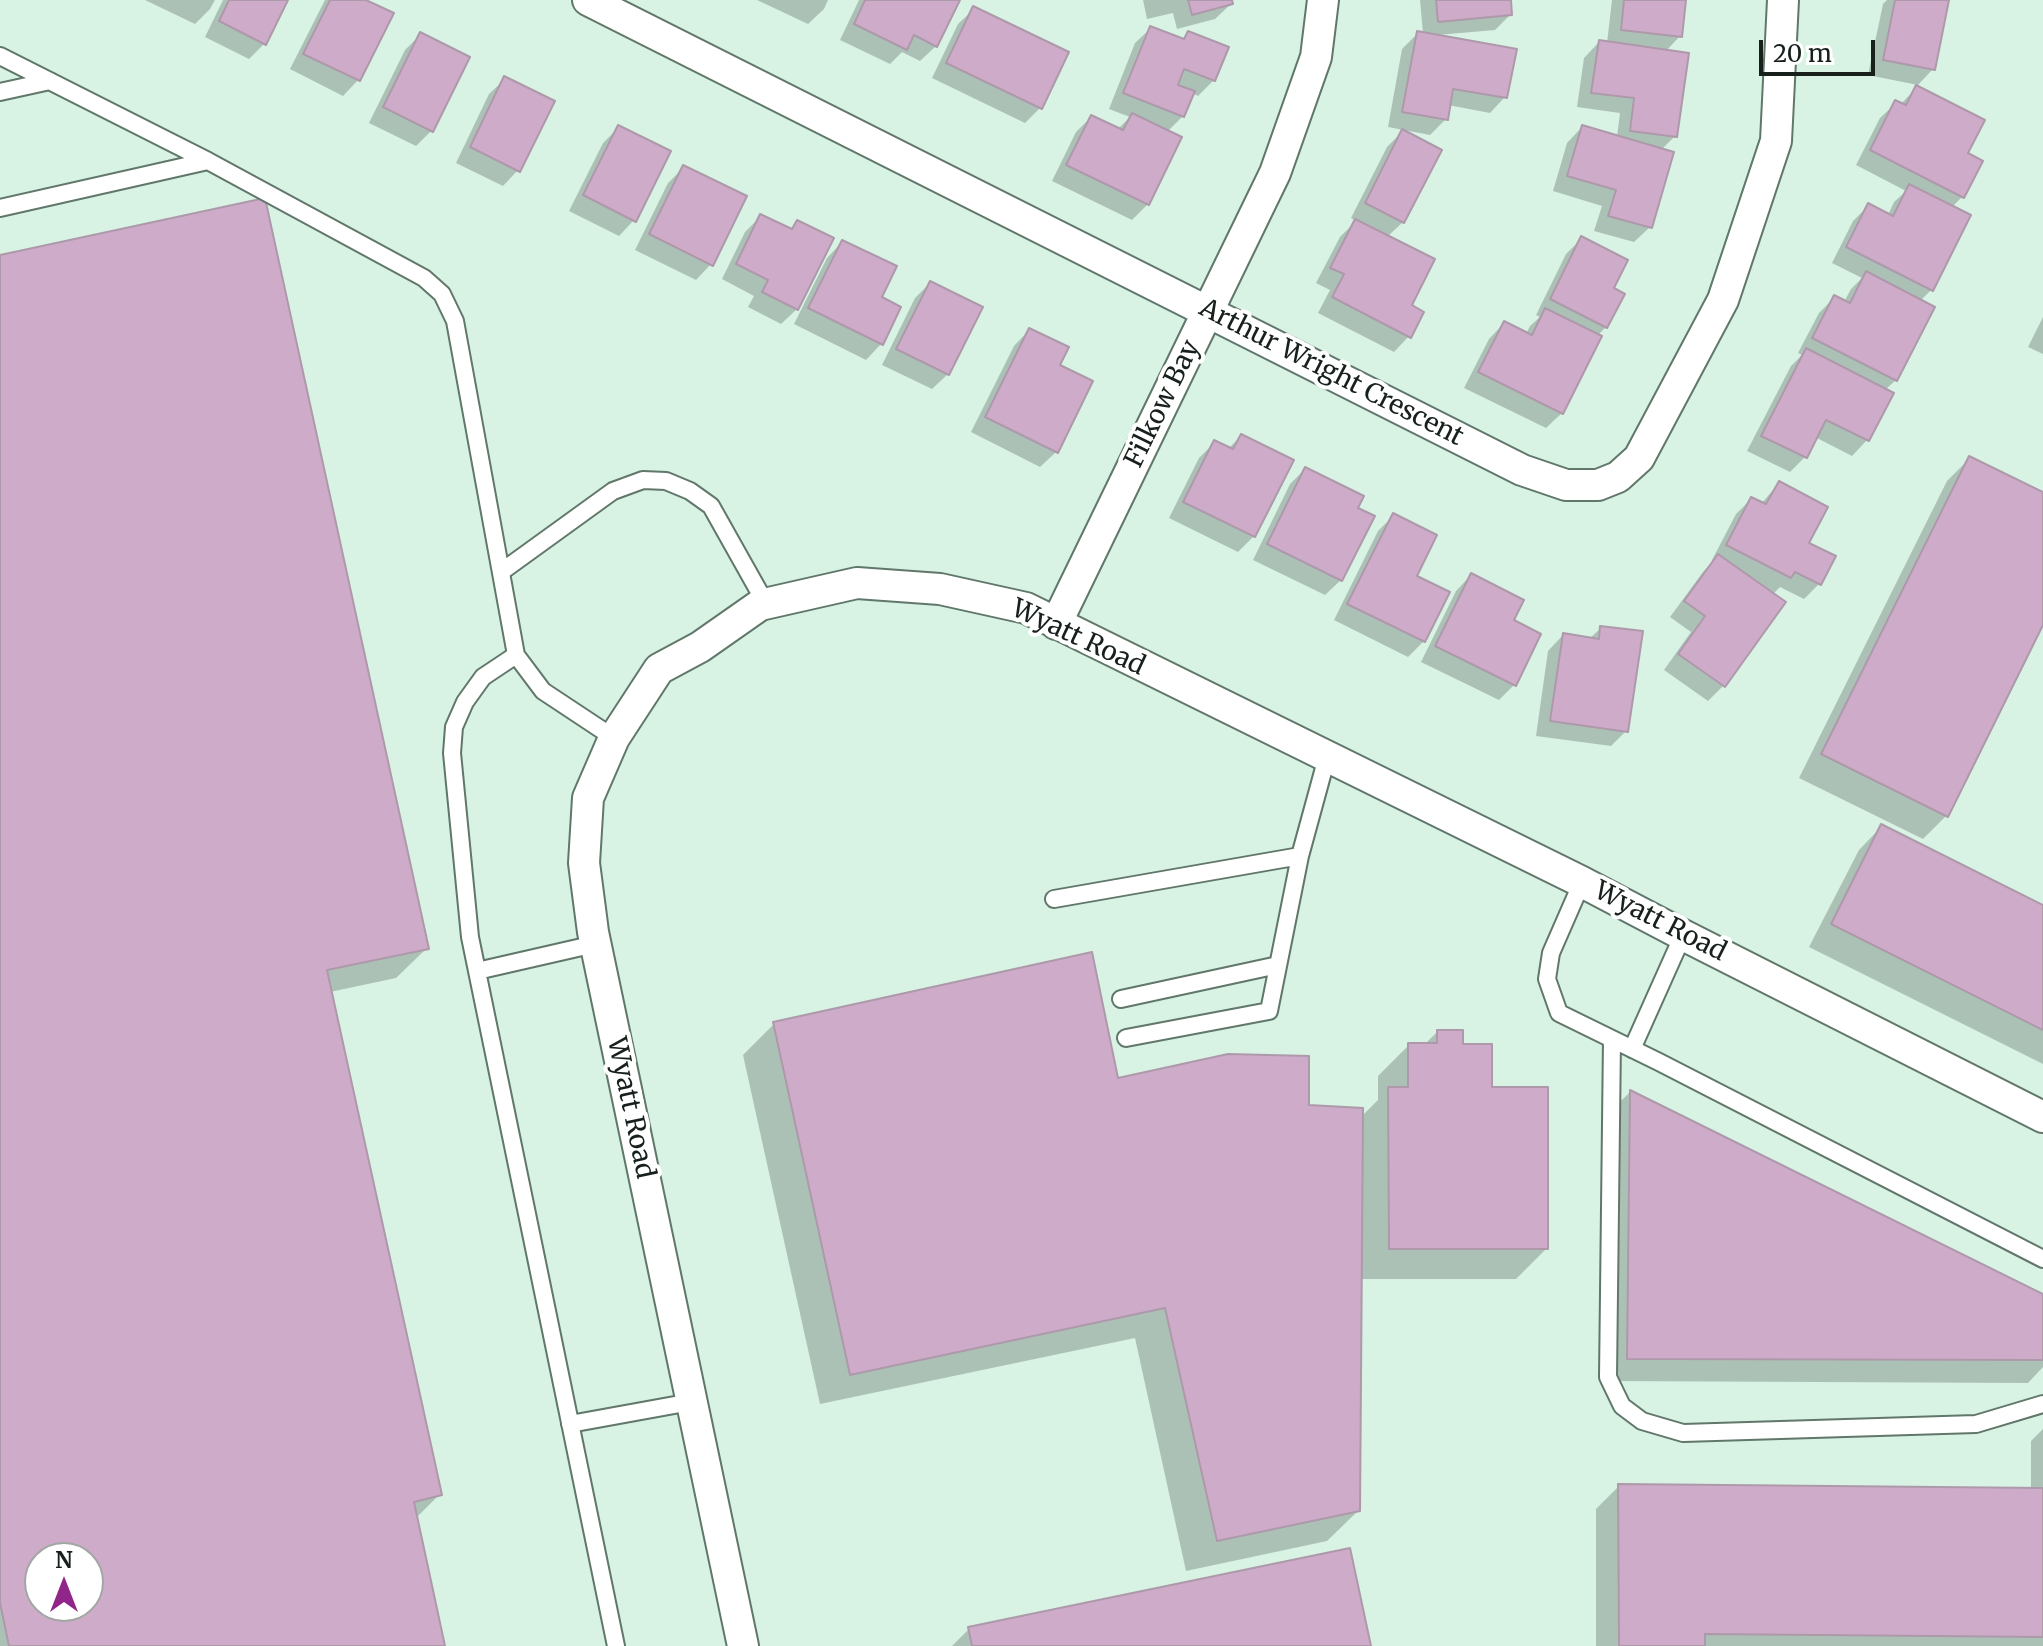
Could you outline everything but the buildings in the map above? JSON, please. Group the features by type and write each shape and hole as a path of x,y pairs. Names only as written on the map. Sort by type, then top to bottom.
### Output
{"street":[{"name":"Arthur Wright Crescent","path":"588,0 1522,470 1566,485 1598,485 1618,477 1639,458 1723,300 1776,141 1783,0"},
{"name":"Filkow Bay","path":"1056,624 1275,173 1316,57 1323,0"},
{"name":"Wyatt Road","path":"743,1646 595,944 584,863 588,798 614,738 659,669 700,647 760,605 857,583 940,589 1026,608 1582,882 2043,1117"}],"lane":[{"path":"0,56 208,161 424,278 442,294 455,321 516,655 543,691 614,738"},
{"path":"0,92 50,81"},
{"path":"0,208 208,161"},
{"path":"501,572 613,491 643,480 666,481 690,491 711,506 766,604"},
{"path":"516,655 483,677 465,702 454,727 452,753 470,937 616,1646"},
{"path":"1126,1038 1269,1011 1300,856 1327,757"},
{"path":"1054,899 1300,856"},
{"path":"1582,882 1551,953 1547,979 1559,1013 2043,1259"},
{"path":"1632,1049 1683,935"},
{"path":"477,971 595,944"},
{"path":"1121,999 1278,965"},
{"path":"1612,1039 1608,1377 1622,1406 1642,1421 1683,1433 1976,1424 2043,1404"},
{"path":"570,1424 691,1402"}]}
